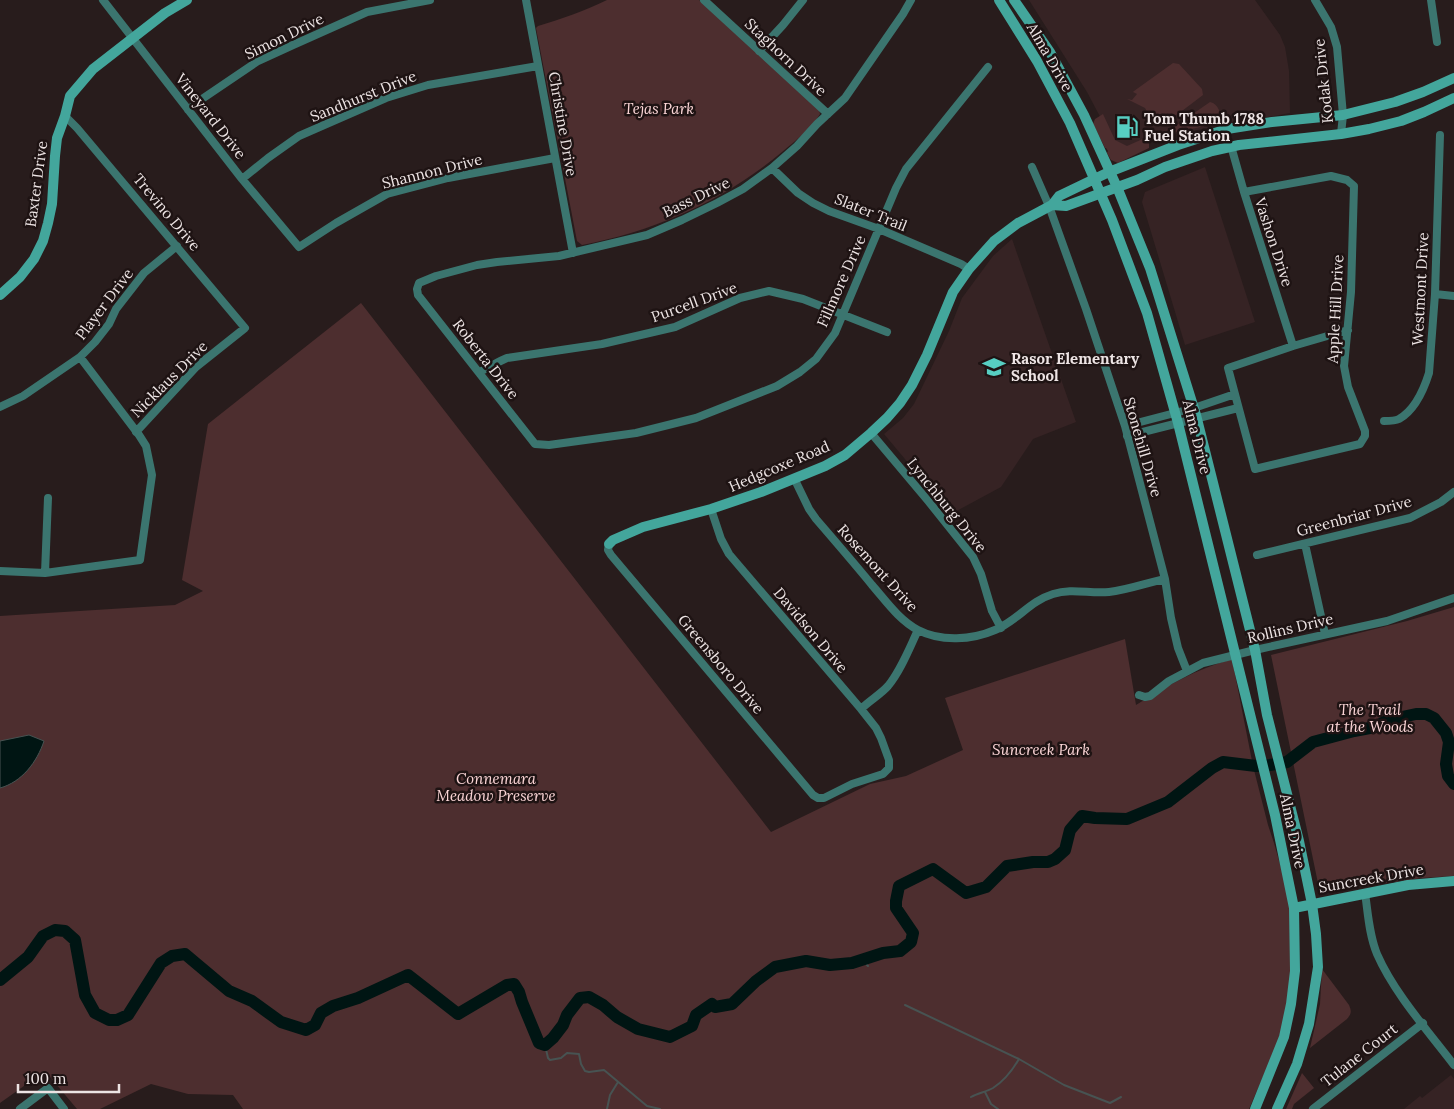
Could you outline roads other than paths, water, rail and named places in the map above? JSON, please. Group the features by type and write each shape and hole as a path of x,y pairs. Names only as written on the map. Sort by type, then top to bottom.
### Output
{"main road":[{"name":"Baxter Drive","path":"0,295 20,277 34,259 43,241 52,204 57,138 70,96 94,69 165,13 187,0"},
{"name":"Alma Drive","path":"999,0 1037,61 1070,123 1123,247 1147,313 1177,418 1275,815 1294,908 1295,971 1284,1037 1255,1109"},
{"name":"Alma Drive","path":"1014,0 1050,52 1084,115 1117,187 1150,268 1197,418 1255,650 1267,714 1291,816 1299,841 1312,904 1318,966 1309,1024 1297,1064 1278,1109"},
{"path":"1037,61 1050,52"},
{"name":"Hedgcoxe Road","path":"609,544 613,540 643,527 711,509 761,492 825,466 845,455 871,433 900,403 912,385 954,292 969,269 994,241 1018,223 1051,205 1060,196 1109,172 1226,129 1343,115 1396,102 1454,78"},
{"name":"Hedgcoxe Road","path":"1051,205 1066,206 1190,157 1231,146 1341,134 1401,121 1454,98"},
{"path":"1226,129 1231,146"},
{"path":"1147,313 1162,309"},
{"name":"Suncreek Drive","path":"1294,908 1429,882 1454,881"}],"street":[{"name":"Vineyard Drive","path":"103,0 242,179 299,248"},
{"name":"Simon Drive","path":"188,110 258,61 284,49 367,12 430,0"},
{"name":"Christine Drive","path":"526,0 573,253"},
{"name":"Staghorn Drive","path":"704,0 828,114"},
{"path":"759,51 803,0"},
{"name":"Bass Drive","path":"417,289 421,281 477,266 497,262 559,256 646,235 682,220 743,188 772,168 797,146 845,98 911,0"},
{"name":"Kodak Drive","path":"1315,0 1331,27 1337,47 1343,115 1341,134"},
{"path":"1431,0 1437,42"},
{"name":"Sandhurst Drive","path":"242,179 299,136 386,98 428,85 538,66"},
{"name":"Fillmore Drive","path":"535,444 549,445 651,430 696,418 777,386 800,372 816,359 835,333 896,188 906,169 988,67"},
{"name":"Trevino Drive","path":"65,116 178,246 245,328"},
{"name":"Westmont Drive","path":"1384,422 1399,419 1407,413 1418,399 1429,373 1435,294 1440,135"},
{"name":"Vashon Drive","path":"1231,146 1293,346"},
{"name":"Shannon Drive","path":"299,248 336,223 387,194 448,178 555,158"},
{"name":"Stonehill Drive","path":"1032,167 1051,205 1125,426 1165,579 1172,626 1187,670"},
{"name":"Slater Trail","path":"772,168 813,203 962,264 969,269"},
{"name":"Apple Hill Drive","path":"1238,408 1255,469 1360,444 1365,436 1365,431 1348,387 1344,366 1351,292 1354,186 1347,180 1331,176 1244,192"},
{"name":"Player Drive","path":"0,407 23,396 80,357 109,324 116,309 144,273 178,246"},
{"name":"Roberta Drive","path":"417,289 418,295 535,444"},
{"name":"Purcell Drive","path":"479,372 507,358 602,344 675,327 740,298 769,291 803,299 887,332"},
{"path":"1435,294 1454,296"},
{"name":"Nicklaus Drive","path":"136,432 196,367 245,328"},
{"path":"1125,426 1177,418 1197,418 1238,408 1228,368 1348,330"},
{"path":"0,572 45,573 140,560 152,474 146,446 80,357"},
{"path":"1127,436 1177,418 1194,408 1235,394"},
{"name":"Lynchburg Drive","path":"871,433 973,557 981,574 992,611 1001,628"},
{"name":"Rosemont Drive","path":"794,478 816,519 895,612 918,630 930,635 952,639 984,634 1001,628 1036,602 1052,594 1070,591 1109,592 1165,579"},
{"name":"Greenbriar Drive","path":"1257,555 1410,518 1441,502 1454,492"},
{"path":"45,573 48,498"},
{"name":"Davidson Drive","path":"711,509 719,534 729,554 876,728 889,760 889,768"},
{"name":"Greensboro Drive","path":"609,544 608,550 611,555 813,796 824,798 852,784 883,774 889,768"},
{"path":"1305,544 1325,634"},
{"name":"Rollins Drive","path":"1139,695 1150,696 1169,680 1203,663 1387,621 1454,598"},
{"path":"861,709 887,687 896,674 918,630"},
{"path":"1365,894 1373,941 1387,974 1396,989 1454,1065"},
{"name":"Tulane Court","path":"1313,1109 1422,1023"},
{"path":"20,1109 48,1088 64,1109"}],"waterway":[{"path":"0,980 28,957 43,936 55,930 65,931 75,940 85,995 95,1013 109,1020 117,1020 128,1015 161,963 172,956 185,954 229,991 252,1001 281,1022 306,1030 315,1025 321,1013 333,1006 358,998 408,975 458,1014 507,985 514,984 539,1043 545,1045 563,1025 567,1015 580,998 589,997 638,1029 670,1037 692,1026 696,1015 712,1004 715,1007 732,1004 756,981 775,967 806,961 830,965 852,963 883,953 900,951 911,942 913,933 896,908 899,886 933,869 966,893 986,887 1007,866 1048,862 1055,859 1065,850 1070,830 1082,816 1127,819 1168,802 1212,768 1223,762 1256,766 1287,762 1313,742 1375,727 1388,720 1416,714 1426,714 1434,718 1446,733 1449,742 1446,764 1448,776 1454,784"},
{"path":"862,960 868,966"},
{"path":"905,1005 1019,1059 1064,1085 1110,1103 1121,1097"},
{"path":"545,1045 550,1060 561,1058 567,1053 579,1054 585,1071 604,1070 647,1106 660,1109"},
{"path":"971,1097 997,1085 1014,1068 1019,1059"},
{"path":"607,1109 610,1095 618,1082"},
{"path":"985,1092 991,1104 998,1109"}],"place":[{"name":"Tom Thumb 1788 Fuel Station","path":"1127,127"},
{"name":"Rasor Elementary School","path":"994,367"}],"park label":[{"name":"Tejas Park","path":"659,108"},
{"name":"The Trail at the Woods","path":"1370,718"},
{"name":"Suncreek Park","path":"1041,749"},
{"name":"Connemara Meadow Preserve","path":"496,786"}]}
